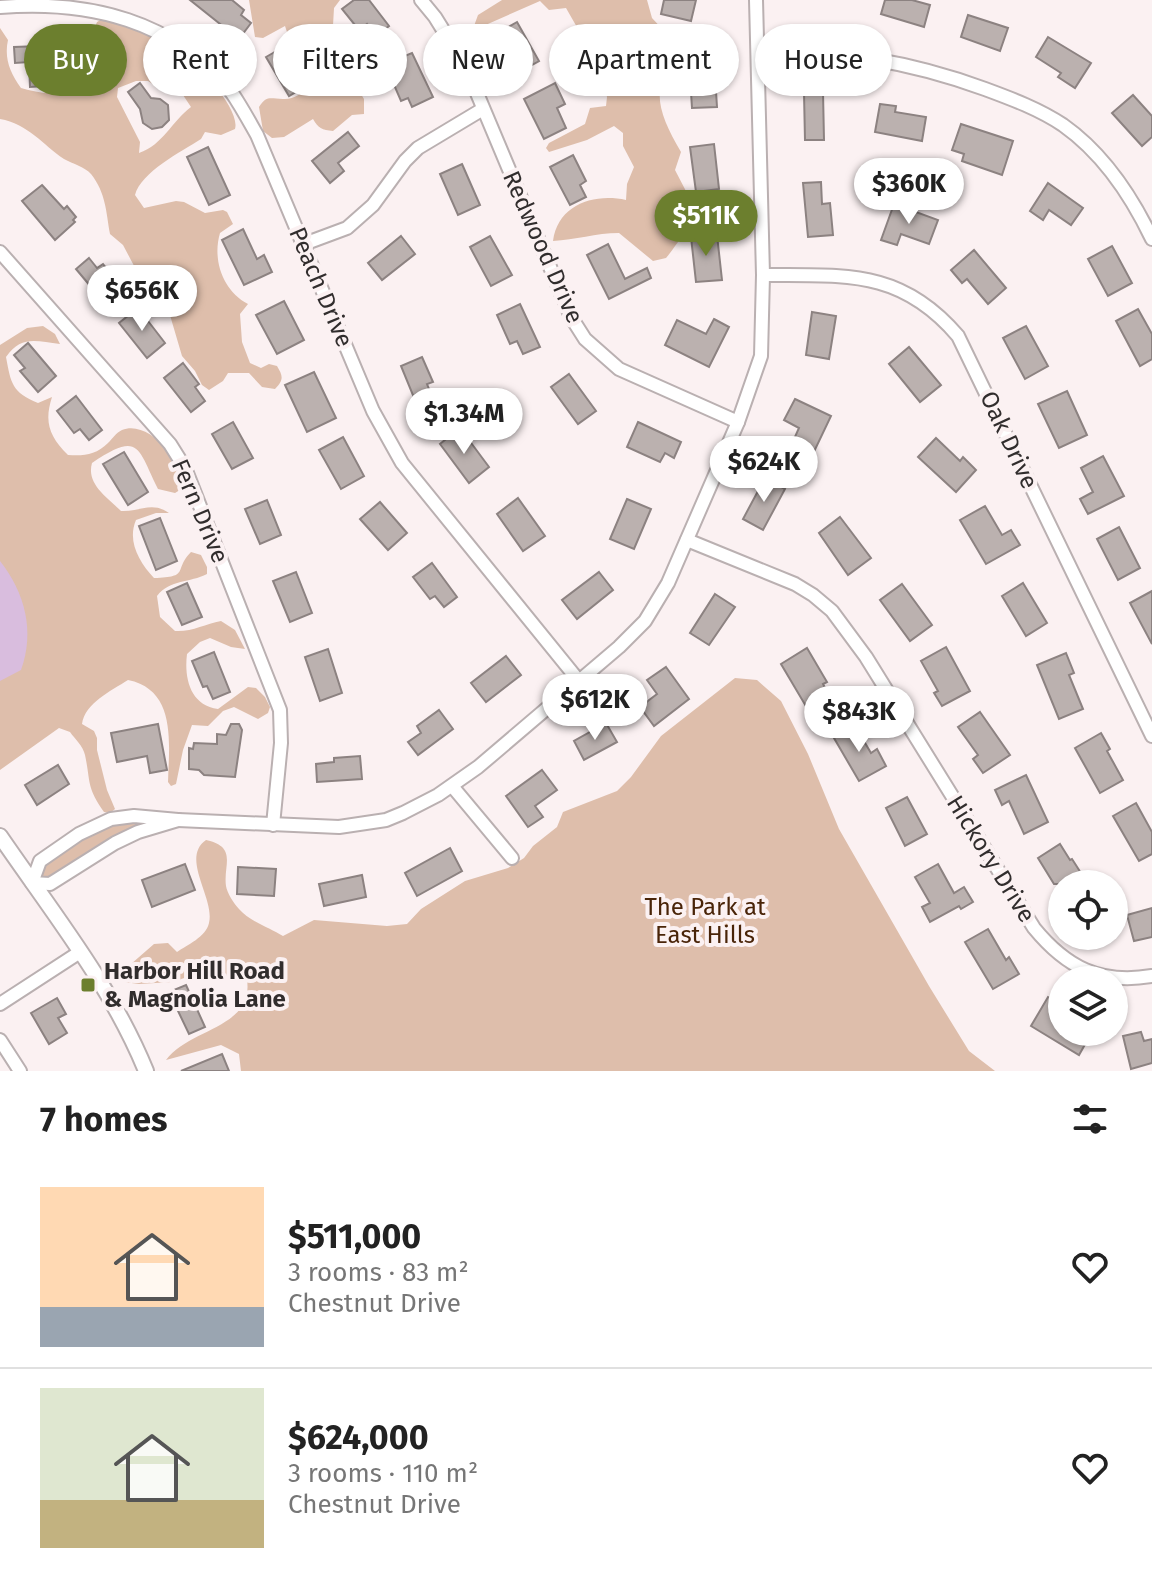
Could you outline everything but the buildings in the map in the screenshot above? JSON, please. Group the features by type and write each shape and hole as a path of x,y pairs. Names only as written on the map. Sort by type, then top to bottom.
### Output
{"street":[{"name":"Redwood Drive","path":"421,0 466,67 571,317 585,339 619,369 738,422"},
{"path":"756,0 757,24"},
{"name":"Peach Drive","path":"0,7 60,3 134,18 195,55 233,95 257,135 373,411 402,463 579,681"},
{"path":"892,62 953,78 1020,102 1063,125 1096,154 1130,197 1152,239"},
{"path":"32,883 40,861 96,825 111,819 134,816 339,827 386,820 452,786 619,647 645,621 668,583 687,540 738,422 761,356 763,275 759,96"},
{"path":"304,244 347,228 373,205 418,148 483,109"},
{"name":"Fern Drive","path":"0,252 170,444 185,468 280,710 281,743 273,825"},
{"name":"Oak Drive","path":"763,275 851,276 885,283 920,300 944,319 958,336 1152,736"},
{"name":"Hickory Drive","path":"687,540 795,584 832,611 866,657 1034,928 1049,946 1067,962 1084,971 1107,977 1152,976"},
{"path":"452,786 512,858"},
{"path":"32,883 50,884 115,843 138,832 178,820"},
{"path":"0,836 115,1004 146,1071"},
{"path":"0,1004 80,952"},
{"path":"0,1040 20,1071"}],"green space":[{"path":"249,0 340,0 334,8 333,24 273,24 273,33 263,38 257,37 257,24 253,24"},
{"path":"502,0 647,0 652,18 658,24 575,24 566,8 549,10 540,1 488,24 475,24 478,15"},
{"path":"106,17 143,29 143,81 127,84 127,24 96,24"},
{"path":"0,28 8,40 9,65 24,89 24,96 117,96 140,142 139,153 161,139 191,107 184,96 222,96 235,120 235,129 221,135 205,132 201,139 145,178 135,195 144,208 176,201 205,213 227,212 233,224 220,233 219,264 226,283 248,304 240,314 242,342 250,363 261,368 269,364 277,366 282,378 275,389 262,387 249,373 228,373 223,381 209,390 202,385 182,356 167,305 157,288 141,279 123,245 110,234 103,196 91,174 64,159 27,130 0,119"},
{"path":"362,96 364,114 352,115 333,131 321,128 313,119 284,137 272,138 263,131 259,107 269,98"},
{"path":"660,96 662,112 681,152 675,170 688,195 710,202 720,213 721,220 710,227 689,232 666,258 653,261 619,233 553,241 562,218 579,204 601,198 626,200 627,184 634,167 623,146 623,133 614,126 587,140 549,152 546,148 549,143 585,124 590,108 606,106 607,97"},
{"path":"43,326 55,334 60,344 23,342 6,357 11,381 18,391 38,403 52,397 48,414 50,428 68,455 94,452 120,431 133,428 154,437 178,467 183,488 175,493 158,489 141,454 128,446 92,463 91,471 99,490 121,511 151,507 169,513 156,513 136,520 134,528 136,551 154,578 177,574 191,552 201,555 207,567 207,574 174,584 157,596 160,617 175,631 221,621 235,630 245,649 210,638 200,642 187,654 188,681 195,696 218,709 248,687 256,688 270,707 268,713 258,719 234,707 223,711 208,726 192,725 176,784 171,786 168,782 167,720 155,695 144,686 128,680 107,693 88,710 82,724 94,731 97,738 107,790 115,809 110,813 104,812 94,796 84,752 70,732 59,728 0,770 0,345 27,328"},
{"name":"The Park at East Hills","path":"735,678 757,680 781,701 808,754 839,829 929,986 969,1051 995,1071 241,1071 239,1054 221,1045 166,1060 177,1049 231,1018 247,996 247,980 203,972 172,982 124,982 123,971 154,944 168,943 177,952 196,940 207,928 210,913 196,857 206,840 216,843 226,852 226,886 237,907 248,917 283,936 314,920 387,926 407,924 421,909 465,881 508,868 524,858 533,846 557,827 563,812 617,791 661,736"},
{"path":"134,816 157,826 50,884 32,883 40,861 79,834"}],"shaded area":[{"path":"0,561 21,599 27,641 21,670 0,681"}],"place":[{"name":"Harbor Hill Road & Magnolia Lane","path":"88,985"}]}
